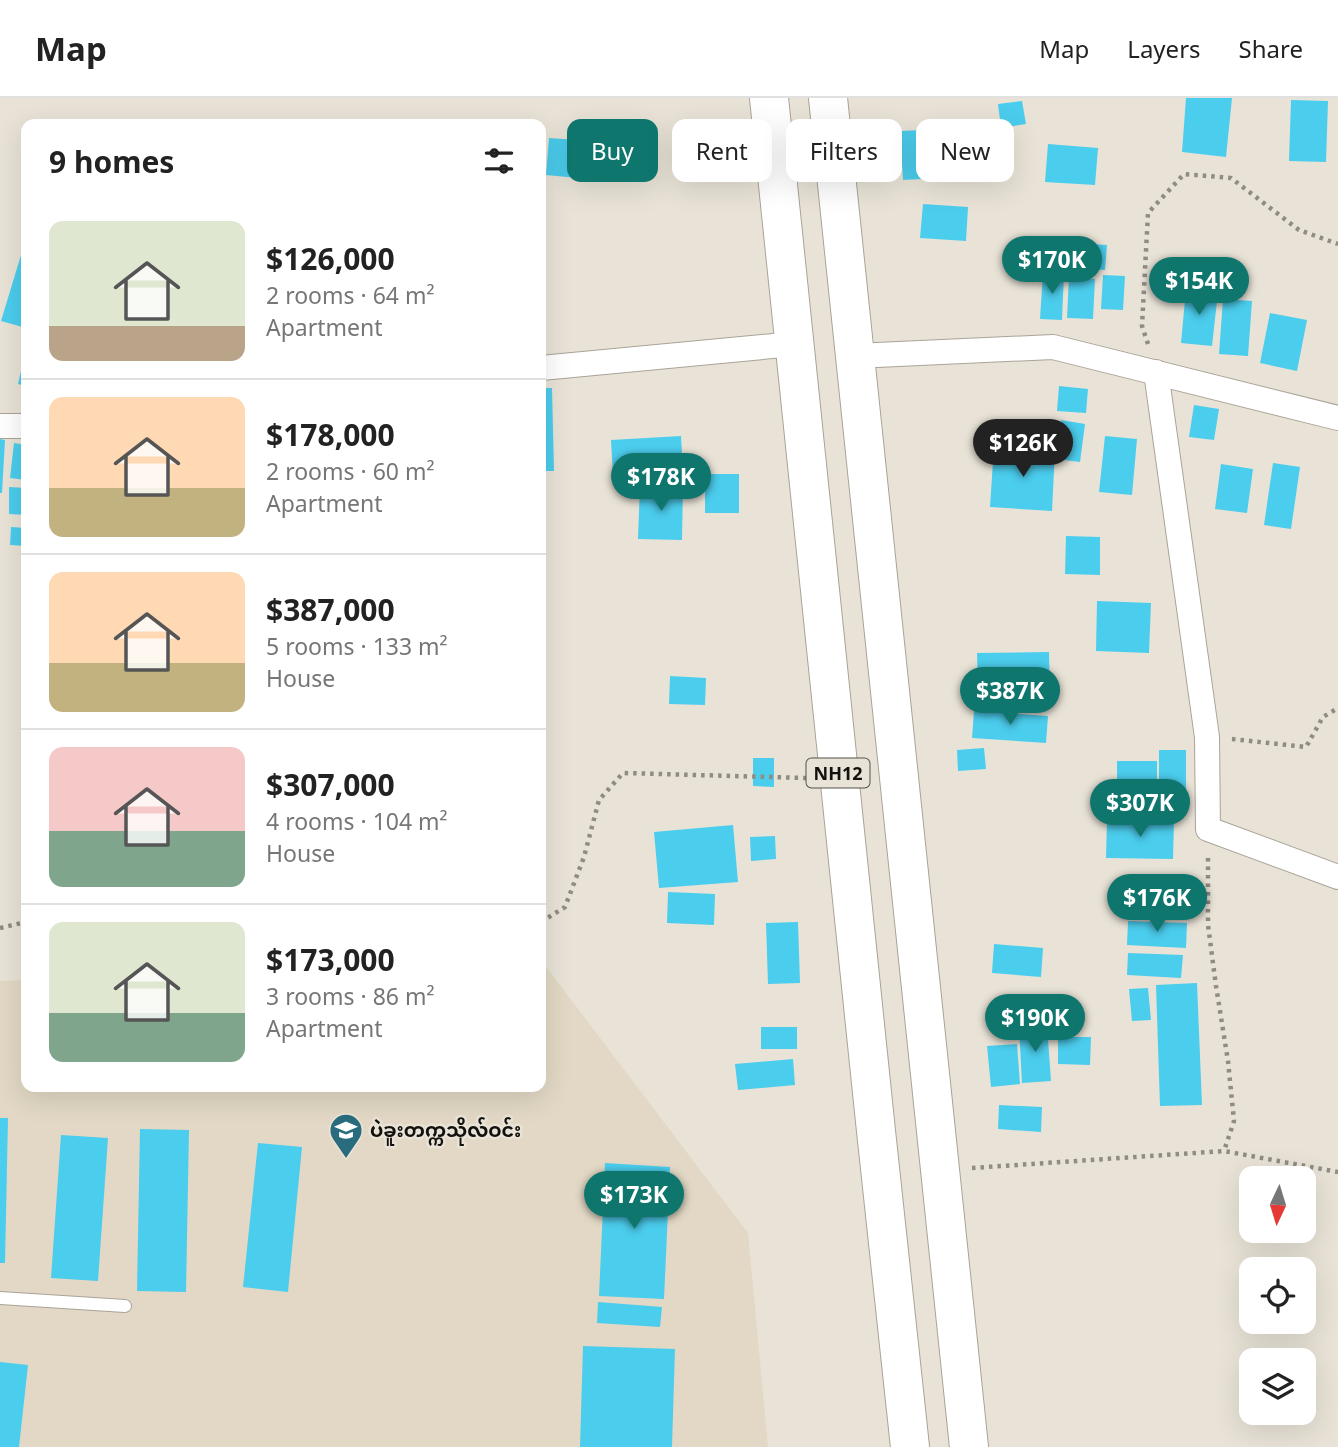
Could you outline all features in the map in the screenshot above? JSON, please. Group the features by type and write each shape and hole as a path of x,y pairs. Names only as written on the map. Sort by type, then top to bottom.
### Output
{"highway":[{"name":"NH12","path":"769,98 910,1447"},
{"name":"NH12","path":"828,98 970,1447"}],"street":[{"path":"546,368 794,344"},
{"path":"855,356 1053,347 1338,418"},
{"path":"1156,372 1207,737 1208,829 1338,877"},
{"path":"0,426 21,426"}],"lane":[{"path":"0,1298 125,1306"}],"path":[{"path":"1156,372 1142,326 1148,214 1184,174 1231,178 1299,230 1338,244"},
{"path":"1207,737 1306,747 1323,716 1338,708"},
{"path":"546,919 565,907 584,857 599,800 622,773 783,779 839,778"},
{"path":"1208,829 1209,925 1234,1121 1224,1151"},
{"path":"0,928 21,923"},
{"path":"940,1171 1224,1151 1338,1171"}],"shaded area":[{"name":"ပဲခူးတက္ကသိုလ်ဝင်း","path":"546,967 748,1233 768,1447 0,1447 0,981 21,980 21,1092 546,1092"}],"building":[{"path":"1186,98 1232,98 1226,157 1182,152"},
{"path":"1291,100 1328,101 1326,162 1289,161"},
{"path":"1022,101 1026,124 1014,126 1014,119 1000,119 998,104"},
{"path":"916,130 916,179 903,180 902,131"},
{"path":"549,138 567,139 567,177 546,175"},
{"path":"1048,144 1098,148 1095,185 1045,182"},
{"path":"923,204 968,207 966,241 920,238"},
{"path":"1072,243 1107,245 1105,270 1070,268"},
{"path":"21,255 21,327 1,321"},
{"path":"1043,272 1064,273 1062,320 1040,319"},
{"path":"1103,275 1125,276 1123,310 1101,309"},
{"path":"1069,277 1095,279 1093,319 1067,318"},
{"path":"1186,289 1218,292 1212,346 1181,343"},
{"path":"1223,299 1252,301 1248,356 1219,354"},
{"path":"1270,313 1307,320 1297,371 1260,363"},
{"path":"1059,386 1088,389 1086,413 1057,411"},
{"path":"546,388 552,388 554,471 546,471"},
{"path":"1194,405 1219,409 1214,440 1189,437"},
{"path":"1061,420 1085,424 1080,462 1064,460 1065,451 1057,450"},
{"path":"681,436 683,472 613,476 611,440"},
{"path":"1105,436 1137,439 1132,495 1099,492"},
{"path":"0,439 5,440 2,493 0,493"},
{"path":"14,443 21,444 21,479 10,478"},
{"path":"994,446 1055,450 1052,511 990,507"},
{"path":"1273,463 1300,467 1291,529 1264,525"},
{"path":"1221,464 1253,469 1247,513 1215,509"},
{"path":"705,474 739,474 739,513 705,513"},
{"path":"640,485 683,486 682,540 638,539"},
{"path":"9,487 21,488 21,515 9,514"},
{"path":"11,527 21,528 21,546 10,545"},
{"path":"1066,536 1100,537 1100,575 1065,574"},
{"path":"1097,601 1151,603 1149,653 1096,651"},
{"path":"1049,652 1050,698 1024,699 1024,686 978,687 977,653"},
{"path":"670,676 706,678 705,705 669,704"},
{"path":"974,711 1048,716 1046,743 972,738"},
{"path":"984,748 986,769 958,771 957,750"},
{"path":"1159,750 1186,750 1186,806 1159,806"},
{"path":"753,758 774,758 774,787 753,786"},
{"path":"1117,761 1157,761 1157,791 1117,791"},
{"path":"1107,820 1174,821 1173,859 1106,858"},
{"path":"733,825 738,882 659,888 654,832"},
{"path":"775,836 776,859 751,861 750,837"},
{"path":"668,892 715,894 714,925 667,923"},
{"path":"1128,921 1187,923 1186,948 1127,945"},
{"path":"798,922 800,983 768,984 766,923"},
{"path":"994,944 1043,948 1041,977 992,973"},
{"path":"1128,953 1183,955 1181,978 1127,975"},
{"path":"1197,983 1202,1105 1160,1106 1156,985"},
{"path":"1148,988 1151,1020 1132,1021 1129,989"},
{"path":"1047,1025 1051,1081 1022,1083 1019,1027"},
{"path":"761,1027 797,1027 797,1049 761,1049"},
{"path":"1058,1037 1091,1037 1090,1065 1058,1064"},
{"path":"1017,1044 1020,1084 991,1087 987,1046"},
{"path":"793,1059 795,1085 738,1090 735,1064"},
{"path":"999,1105 1042,1107 1041,1132 998,1129"},
{"path":"0,1118 8,1118 5,1263 0,1263"},
{"path":"140,1129 189,1130 186,1292 137,1291"},
{"path":"61,1135 108,1138 98,1281 51,1278"},
{"path":"258,1143 302,1147 288,1292 243,1287"},
{"path":"605,1163 670,1167 664,1299 599,1296"},
{"path":"598,1302 662,1307 660,1327 597,1323"},
{"path":"583,1346 675,1349 672,1447 580,1447"},
{"path":"0,1362 28,1365 19,1447 0,1447"}],"place":[{"name":"ပဲခူးတက္ကသိုလ်ဝင်း","path":"346,1160"}]}
